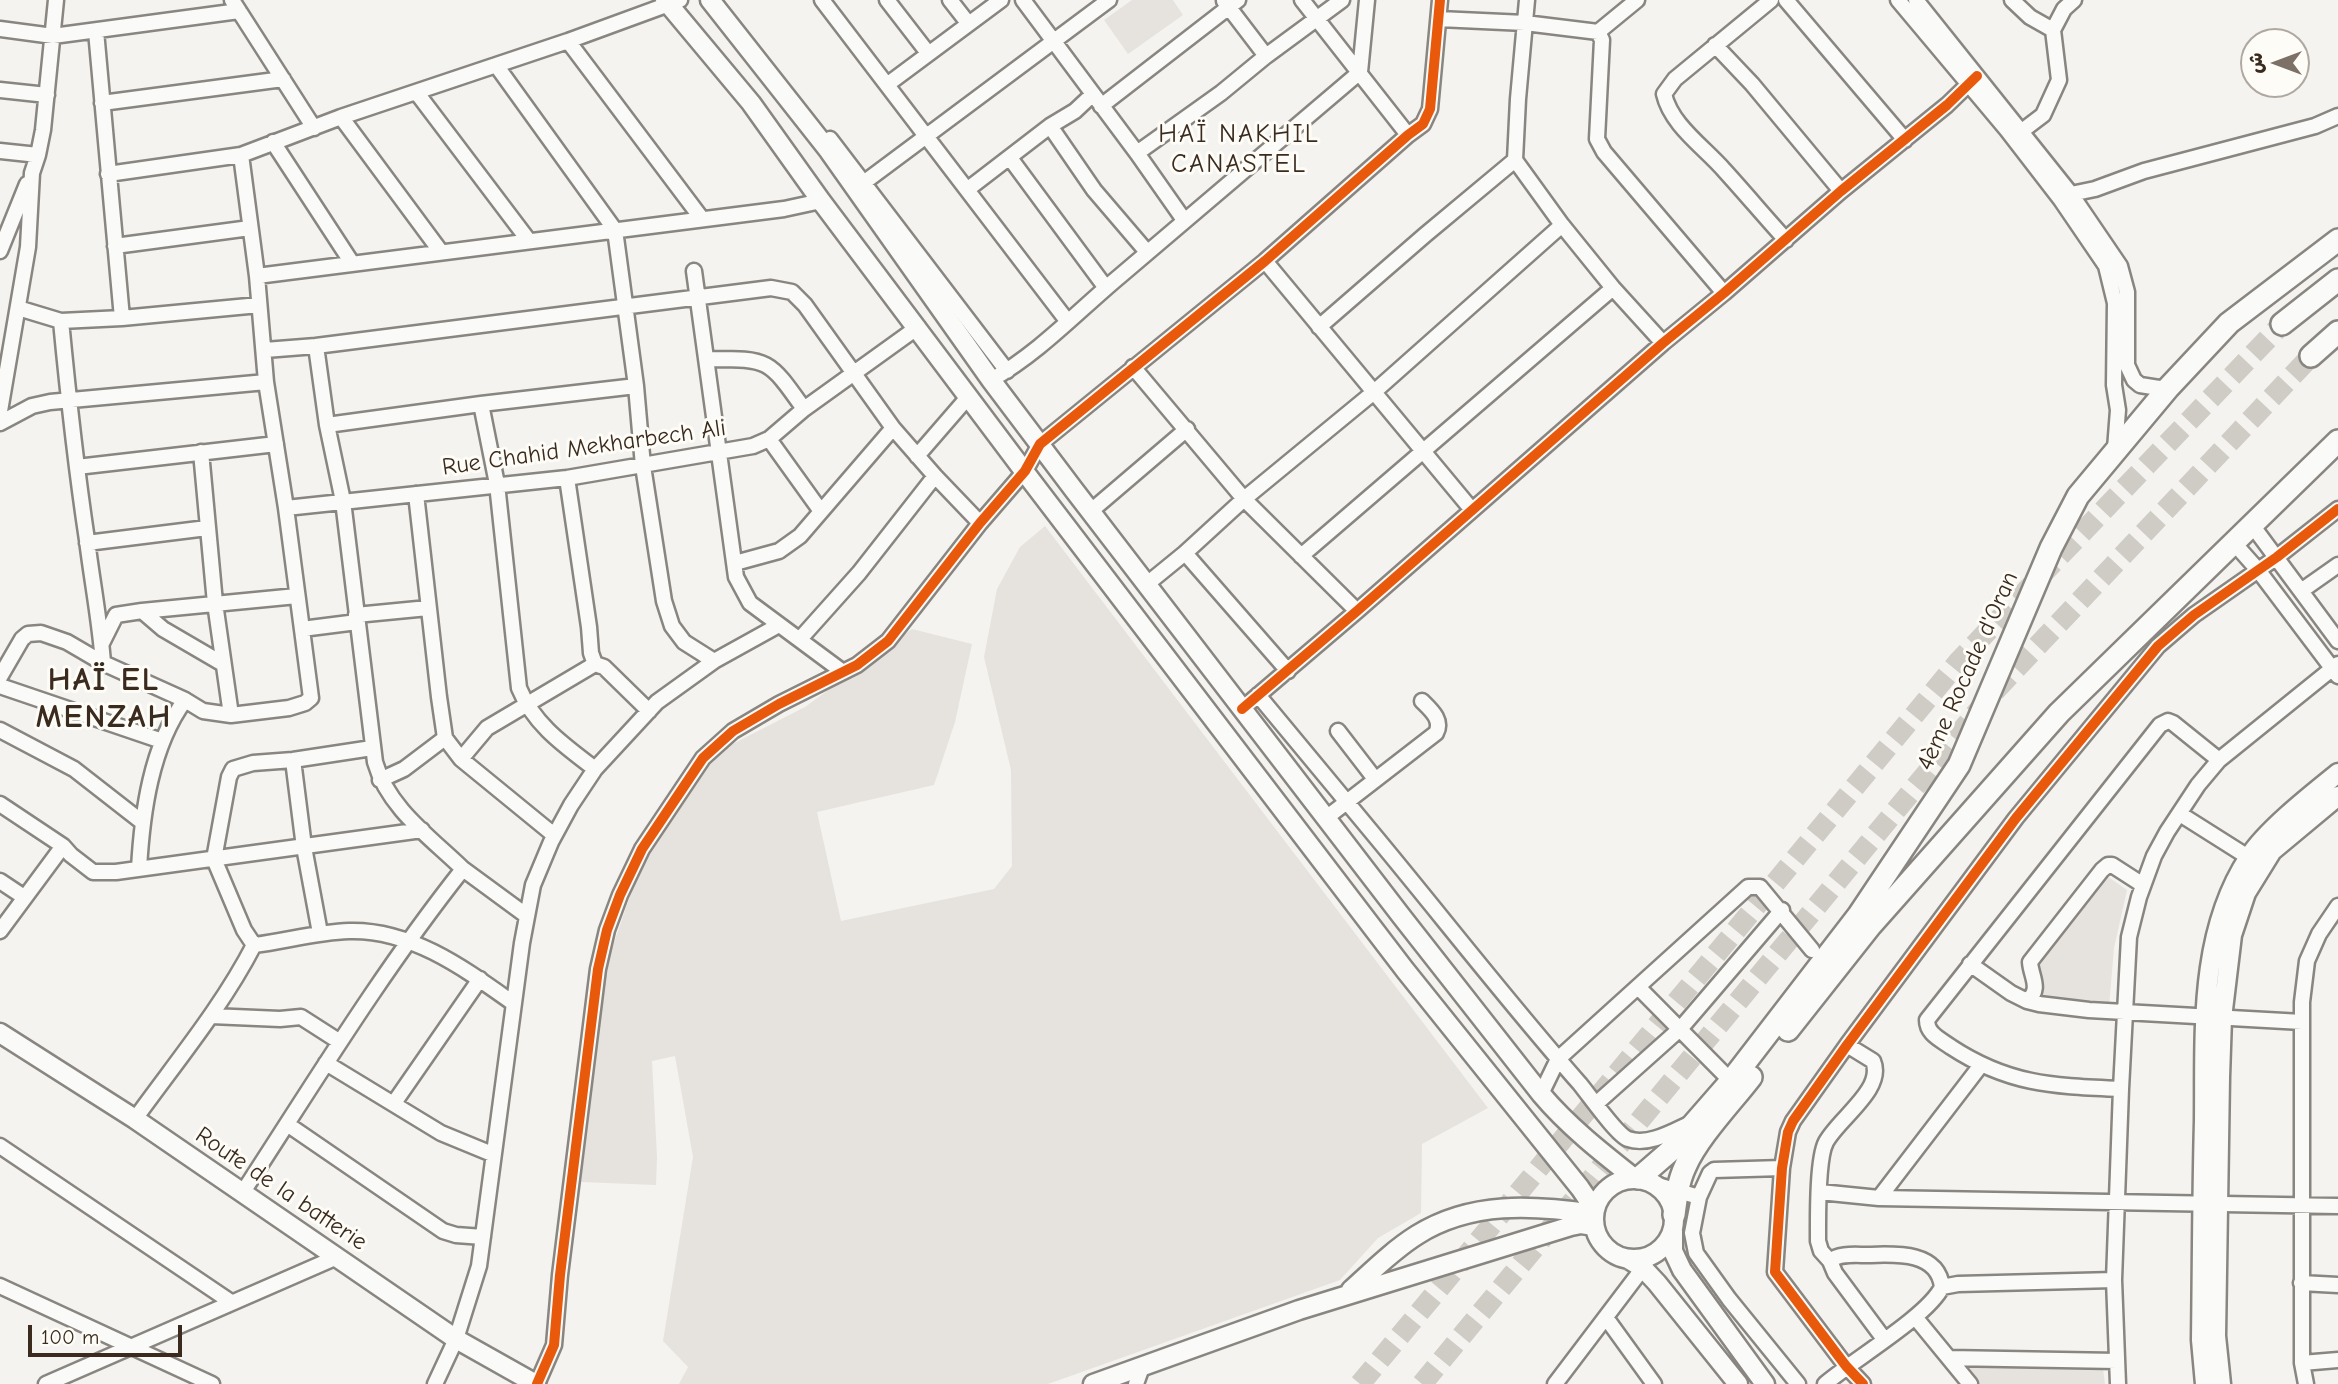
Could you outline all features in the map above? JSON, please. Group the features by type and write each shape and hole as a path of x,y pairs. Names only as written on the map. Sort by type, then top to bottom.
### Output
{"highway":[{"name":"4ème Rocade d'Oran","path":"1642,1180 1731,1081 1858,916 1959,765 2051,548 2078,496 2169,387 2230,323 2338,240"},
{"path":"2282,324 2338,280"},
{"path":"2311,356 2338,332"},
{"path":"1674,1223 1677,1191 1686,1166 1699,1144 1871,925 2059,713 2338,441"}],"main road":[{"path":"710,0 860,186 991,380 1541,1094 1557,1113 1585,1138 1668,1197 1674,1223 1673,1251 1682,1270 1765,1384"},
{"path":"671,2 751,103 821,201 1405,970 1580,1188 1594,1216 1602,1244 1618,1257 1636,1264 1738,1384"},
{"path":"2205,1384 2201,1340 2210,1204 2214,937 2229,896 2248,857 2261,841 2338,773"},
{"path":"2213,1017 2232,935 2255,876 2272,851 2338,796"},
{"name":"Route de la batterie","path":"0,1033 135,1119 456,1339 536,1384"},
{"path":"1093,1384 1345,1294 1581,1224 1594,1216 1600,1198 1608,1188 1620,1181 1642,1180"},
{"path":"2210,1204 2221,1384"},
{"path":"1345,1294 1403,1244 1426,1230 1474,1211 1501,1207 1565,1210 1594,1216"},
{"path":"1636,1264 1640,1259 1661,1250 1668,1241 1674,1223"}],"street":[{"path":"0,250 38,156 56,0"},
{"path":"721,0 860,186 1007,371"},
{"path":"822,0 1068,322"},
{"path":"887,0 928,54"},
{"path":"950,0 968,23"},
{"path":"888,84 1001,0"},
{"path":"1023,0 1184,220"},
{"path":"1302,0 1408,135"},
{"path":"1137,153 1221,93 1315,18 1342,0"},
{"path":"991,380 1007,371 1068,322 1360,72 1367,0"},
{"path":"536,1384 555,1345 597,969 620,895 642,849 703,758 733,731 843,672 888,641 980,523 1025,471 1040,444 1265,261 1423,124 1430,109 1440,0"},
{"path":"1527,0 1515,160 1562,225 1613,288 1663,343"},
{"path":"1439,19 1525,23 1598,32 1637,0"},
{"path":"1771,0 1669,85 1664,94 1667,107 1786,240"},
{"path":"1786,0 1905,140"},
{"path":"1898,0 2071,194 2120,266 2127,365 2130,373 2140,385 2169,387"},
{"path":"1916,0 1972,80"},
{"path":"2012,0 2030,17 2053,30"},
{"path":"108,174 241,155 341,117 568,41 671,2"},
{"path":"860,186 1103,2"},
{"path":"968,189 1050,126 1096,100 1230,3 1266,56"},
{"path":"2018,135 2043,115 2059,80 2053,30 2068,3"},
{"path":"0,29 53,36 235,6 314,128"},
{"path":"96,31 122,318"},
{"path":"1598,32 1602,40 1597,139 1604,152 1724,293"},
{"path":"568,41 702,219"},
{"path":"1715,45 1752,84 1841,191"},
{"path":"496,65 615,230 623,307 636,386 643,466 664,601 672,626 684,642 714,661"},
{"path":"102,103 283,79"},
{"path":"1242,709 1663,343 1841,191 1947,106 1972,80"},
{"path":"0,90 47,95"},
{"path":"417,93 529,241"},
{"path":"2071,194 2095,189 2144,171 2315,126 2338,116"},
{"path":"341,117 441,252"},
{"path":"1050,126 1094,190 1147,253"},
{"path":"2018,135 2106,266 2122,302 2114,385 2118,410 2118,439 2115,450"},
{"path":"273,142 352,263"},
{"path":"0,150 38,156"},
{"path":"0,677 22,639 28,634 41,633 55,636 103,663 185,700 203,711 231,715 289,709 311,698 266,382 257,276 241,155"},
{"path":"1010,158 1106,288"},
{"path":"1319,327 1515,160"},
{"path":"0,411 27,247 32,173"},
{"path":"257,276 784,209 821,201"},
{"path":"1147,584 1244,499 1374,392 1562,225"},
{"path":"115,246 250,228"},
{"path":"1265,261 1472,510"},
{"path":"694,271 736,577 750,603 843,672"},
{"path":"265,350 316,346 698,296 771,288 792,292 805,305 893,428 934,476 980,523"},
{"path":"1301,556 1613,288"},
{"path":"18,308 61,321 260,305"},
{"path":"61,321 68,401 97,599 96,613 103,663"},
{"name":"Rue Chahid Mekharbech Ali","path":"286,508 567,478 753,446 769,439 804,409 918,327"},
{"path":"316,346 327,425 343,501 372,748 380,780 389,796 463,869 527,916"},
{"path":"707,359 762,362 780,376 804,409"},
{"path":"1133,367 1244,499 1357,611"},
{"path":"0,424 32,406 50,402 266,382"},
{"path":"327,425 636,386"},
{"path":"917,456 969,396"},
{"path":"481,404 497,484 519,688 526,706 557,740 596,769"},
{"path":"735,563 779,551 800,536 893,428"},
{"path":"1091,511 1187,429"},
{"path":"769,439 820,510"},
{"path":"77,467 276,444"},
{"path":"201,452 215,603 231,715"},
{"path":"800,639 859,573 934,476"},
{"path":"567,478 591,653 595,664"},
{"path":"416,494 446,738 461,759 554,835"},
{"path":"1863,1384 1846,1366 1775,1272 1785,1141 1793,1121 2016,818 2158,646 2194,615 2277,557 2338,509"},
{"path":"2252,525 2338,641"},
{"path":"87,543 207,528"},
{"path":"2118,1384 2114,1280 2124,1012 2129,937 2143,885 2154,856 2198,785 2219,760 2336,670 2234,543"},
{"path":"1185,552 1287,671"},
{"path":"2301,591 2338,565"},
{"path":"97,599 116,615 297,596"},
{"path":"302,629 428,608"},
{"path":"142,611 163,629 223,664"},
{"path":"102,643 116,615"},
{"path":"435,1384 456,1339 479,1266 492,1154 527,916 533,886 554,835 596,769 657,702 714,661 779,625"},
{"path":"461,759 487,728 595,664 604,667 649,711"},
{"path":"0,686 162,741"},
{"path":"1258,695 1620,1133 1630,1140 1652,1139 1693,1122"},
{"path":"139,869 142,822 162,741 169,724 185,700"},
{"path":"1326,818 1438,730 1437,718 1422,701"},
{"path":"2121,1089 2035,1083 1981,1065 1933,1035 1926,1024 1928,1016 2160,725 2173,723 2219,760"},
{"path":"0,730 74,769 142,822"},
{"path":"1338,731 1375,779"},
{"path":"380,780 404,769 446,738"},
{"path":"254,945 244,930 214,859 229,776 233,769 253,763 372,748"},
{"path":"293,760 304,847 320,933"},
{"path":"0,804 63,846 93,872 139,869 422,830"},
{"path":"2180,814 2248,857"},
{"path":"0,931 63,846"},
{"path":"2027,1001 2034,995 2035,989 2031,962 2102,870 2112,865 2143,885"},
{"path":"243,1192 409,940 463,869"},
{"path":"0,881 24,897"},
{"path":"1541,1094 1558,1059 1748,887 1760,887 1782,910 1812,950"},
{"path":"2306,1384 2302,1363 2301,1283 2302,1022 2307,961 2319,934 2338,906"},
{"path":"1597,1103 1681,1028 1782,910"},
{"path":"254,945 320,933 360,931 396,936 409,940 480,979 513,1003"},
{"path":"135,1119 211,1016 254,945"},
{"path":"1970,964 2027,1001 2068,1008 2302,1022"},
{"path":"394,1103 480,979"},
{"path":"1639,988 1731,1081"},
{"path":"211,1016 280,1019 301,1017 340,1042"},
{"path":"1847,1045 1873,1061 1877,1072 1873,1085 1826,1143 1821,1163 1818,1241 1835,1273 1884,1339"},
{"path":"326,1063 449,1138 492,1154"},
{"path":"1879,1198 1981,1065"},
{"path":"287,1124 433,1225 449,1233 482,1237"},
{"path":"0,1146 231,1302"},
{"path":"1782,1168 1714,1170 1699,1197 1692,1233 1696,1253 1798,1384"},
{"path":"1642,1180 1699,1197"},
{"path":"1820,1192 1879,1198 2338,1206"},
{"path":"1825,1384 1914,1317 1937,1296 1942,1287 1936,1268 1909,1256 1843,1255 1830,1261"},
{"path":"46,1384 337,1257"},
{"path":"1555,1384 1607,1319 1636,1264"},
{"path":"1942,1287 1958,1284 2114,1280"},
{"path":"2301,1283 2338,1285"},
{"path":"0,1286 212,1384"},
{"path":"1914,1317 1970,1384"},
{"path":"1607,1319 1654,1384"},
{"path":"1948,1358 2117,1361"},
{"path":"2302,1363 2338,1360"},
{"path":"1136,1384 1142,1367"}],"shaded area":[{"path":"1132,0 1173,0 1183,15 1128,54 1104,20"},
{"path":"1045,526 1488,1108 1422,1144 1421,1213 1378,1238 1340,1280 1048,1384 679,1384 688,1367 663,1341 693,1157 675,1056 652,1061 656,1185 581,1182 606,966 641,864 717,752 805,707 912,629 972,644 955,722 934,785 817,812 841,921 994,889 1012,866 1011,770 984,657 997,589 1020,547"},
{"path":"2104,874 2127,890 2114,948 2109,1007 2045,1000 2032,996 2029,970"},
{"path":"1958,1363 2103,1368 2105,1384 1977,1384"}],"tunnel":[{"path":"1360,1384 1959,661 2282,324"},
{"path":"1422,1384 1992,694 2311,356"}],"cycle path":[{"path":"537,1384 554,1345 560,1275 598,969 607,930 642,849 703,758 733,731 779,704 857,665 888,641 980,523 1025,471 1040,444 1265,261 1423,124 1430,109 1440,0"},
{"path":"1242,709 1663,343 1841,191 1947,105 1977,76"},
{"path":"1863,1384 1846,1366 1775,1272 1782,1168 1788,1132 1793,1121 2016,818 2158,646 2194,615 2277,557 2338,509"}],"district":[{"name":"HAÏ NAKHIL CANASTEL","path":"1239,150"},
{"name":"HAÏ EL MENZAH","path":"104,700"}]}
